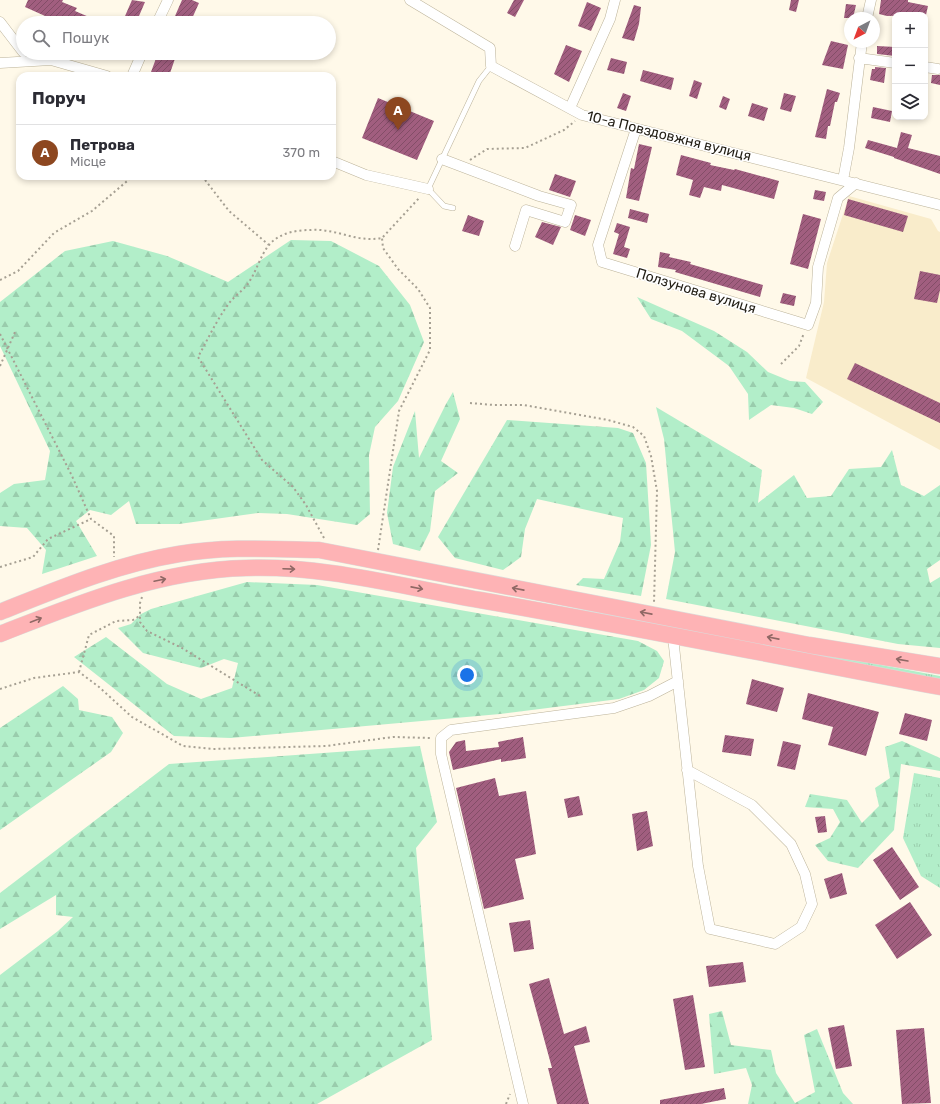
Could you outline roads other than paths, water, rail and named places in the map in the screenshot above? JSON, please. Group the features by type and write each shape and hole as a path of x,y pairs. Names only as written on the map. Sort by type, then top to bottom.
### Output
{"main road":[{"path":"0,612 114,570 179,554 236,548 318,550 809,645 940,666"},
{"path":"0,634 102,596 146,582 188,573 246,568 310,570 370,579 940,687"}],"street":[{"path":"160,16 168,0"},
{"path":"410,0 490,48 491,66"},
{"path":"570,108 610,19 615,0"},
{"path":"868,12 871,0"},
{"path":"0,22 16,42"},
{"path":"843,180 849,148 861,48"},
{"path":"0,63 16,58"},
{"path":"859,58 892,63"},
{"path":"51,60 93,72"},
{"path":"134,72 139,60"},
{"name":"10-а Повздовжня вулиця","path":"491,66 582,115 940,205"},
{"path":"928,67 938,69"},
{"name":"Ползунова вулиця","path":"636,129 598,245 602,262 808,324 816,303 818,267 838,198 856,183"},
{"path":"442,159 539,196 571,205 565,222 526,210 515,246"},
{"path":"336,163 366,175 428,189"},
{"path":"673,637 687,770 698,866 710,929 775,944 801,927 812,904 805,874 791,844 752,805 687,770"},
{"path":"523,1104 441,754 441,738 451,730 614,708 649,696 678,681"}],"lane":[{"path":"453,208 444,206 428,189 479,81 491,66"}],"place":[{"name":"Петрова","path":"398,130"}]}
